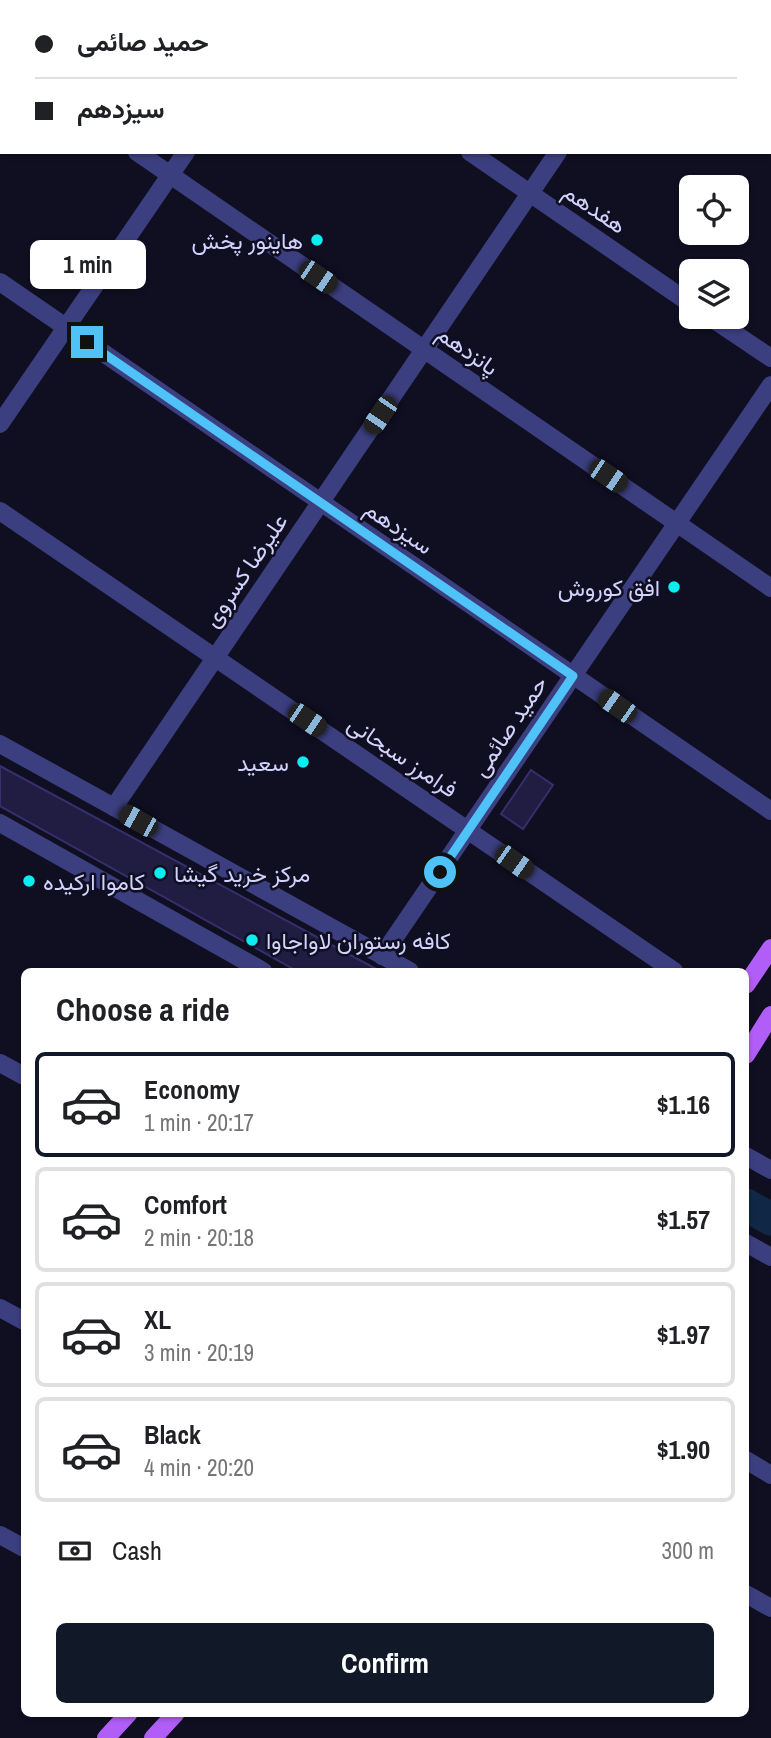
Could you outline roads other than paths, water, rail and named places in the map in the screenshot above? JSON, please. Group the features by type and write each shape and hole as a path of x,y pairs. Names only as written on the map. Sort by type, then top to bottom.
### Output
{"main road":[{"path":"749,981 771,948"},
{"path":"749,1050 771,1015"},
{"path":"106,1738 125,1717"},
{"path":"153,1738 172,1717"}],"street":[{"name":"پانزدهم","path":"140,154 771,588"},
{"path":"0,424 185,154"},
{"name":"هفدهم","path":"473,154 679,296"},
{"name":"علیرضا کسروی","path":"114,807 557,154"},
{"name":"سیزدهم","path":"0,282 771,811"},
{"path":"728,329 771,358"},
{"name":"حمید صائمی","path":"382,956 771,385"},
{"name":"فرامرز سبحانی","path":"0,510 670,968"},
{"path":"0,744 404,968"},
{"path":"0,823 258,968"},
{"path":"0,1063 21,1074"},
{"path":"749,1158 771,1170"},
{"path":"749,1245 771,1257"},
{"path":"0,1308 21,1319"},
{"path":"749,1462 771,1475"},
{"path":"0,1535 21,1546"},
{"path":"749,1596 771,1608"}],"waterway":[{"path":"749,1207 771,1219"}],"place":[{"name":"هاينور پخش","path":"317,240"},
{"name":"افق کوروش","path":"674,587"},
{"name":"سعید","path":"303,762"},
{"name":"مرکز خرید گیشا","path":"160,873"},
{"name":"کاموا ارکیده","path":"29,881"},
{"name":"کافه رستوران لاواجاوا","path":"252,940"}]}
